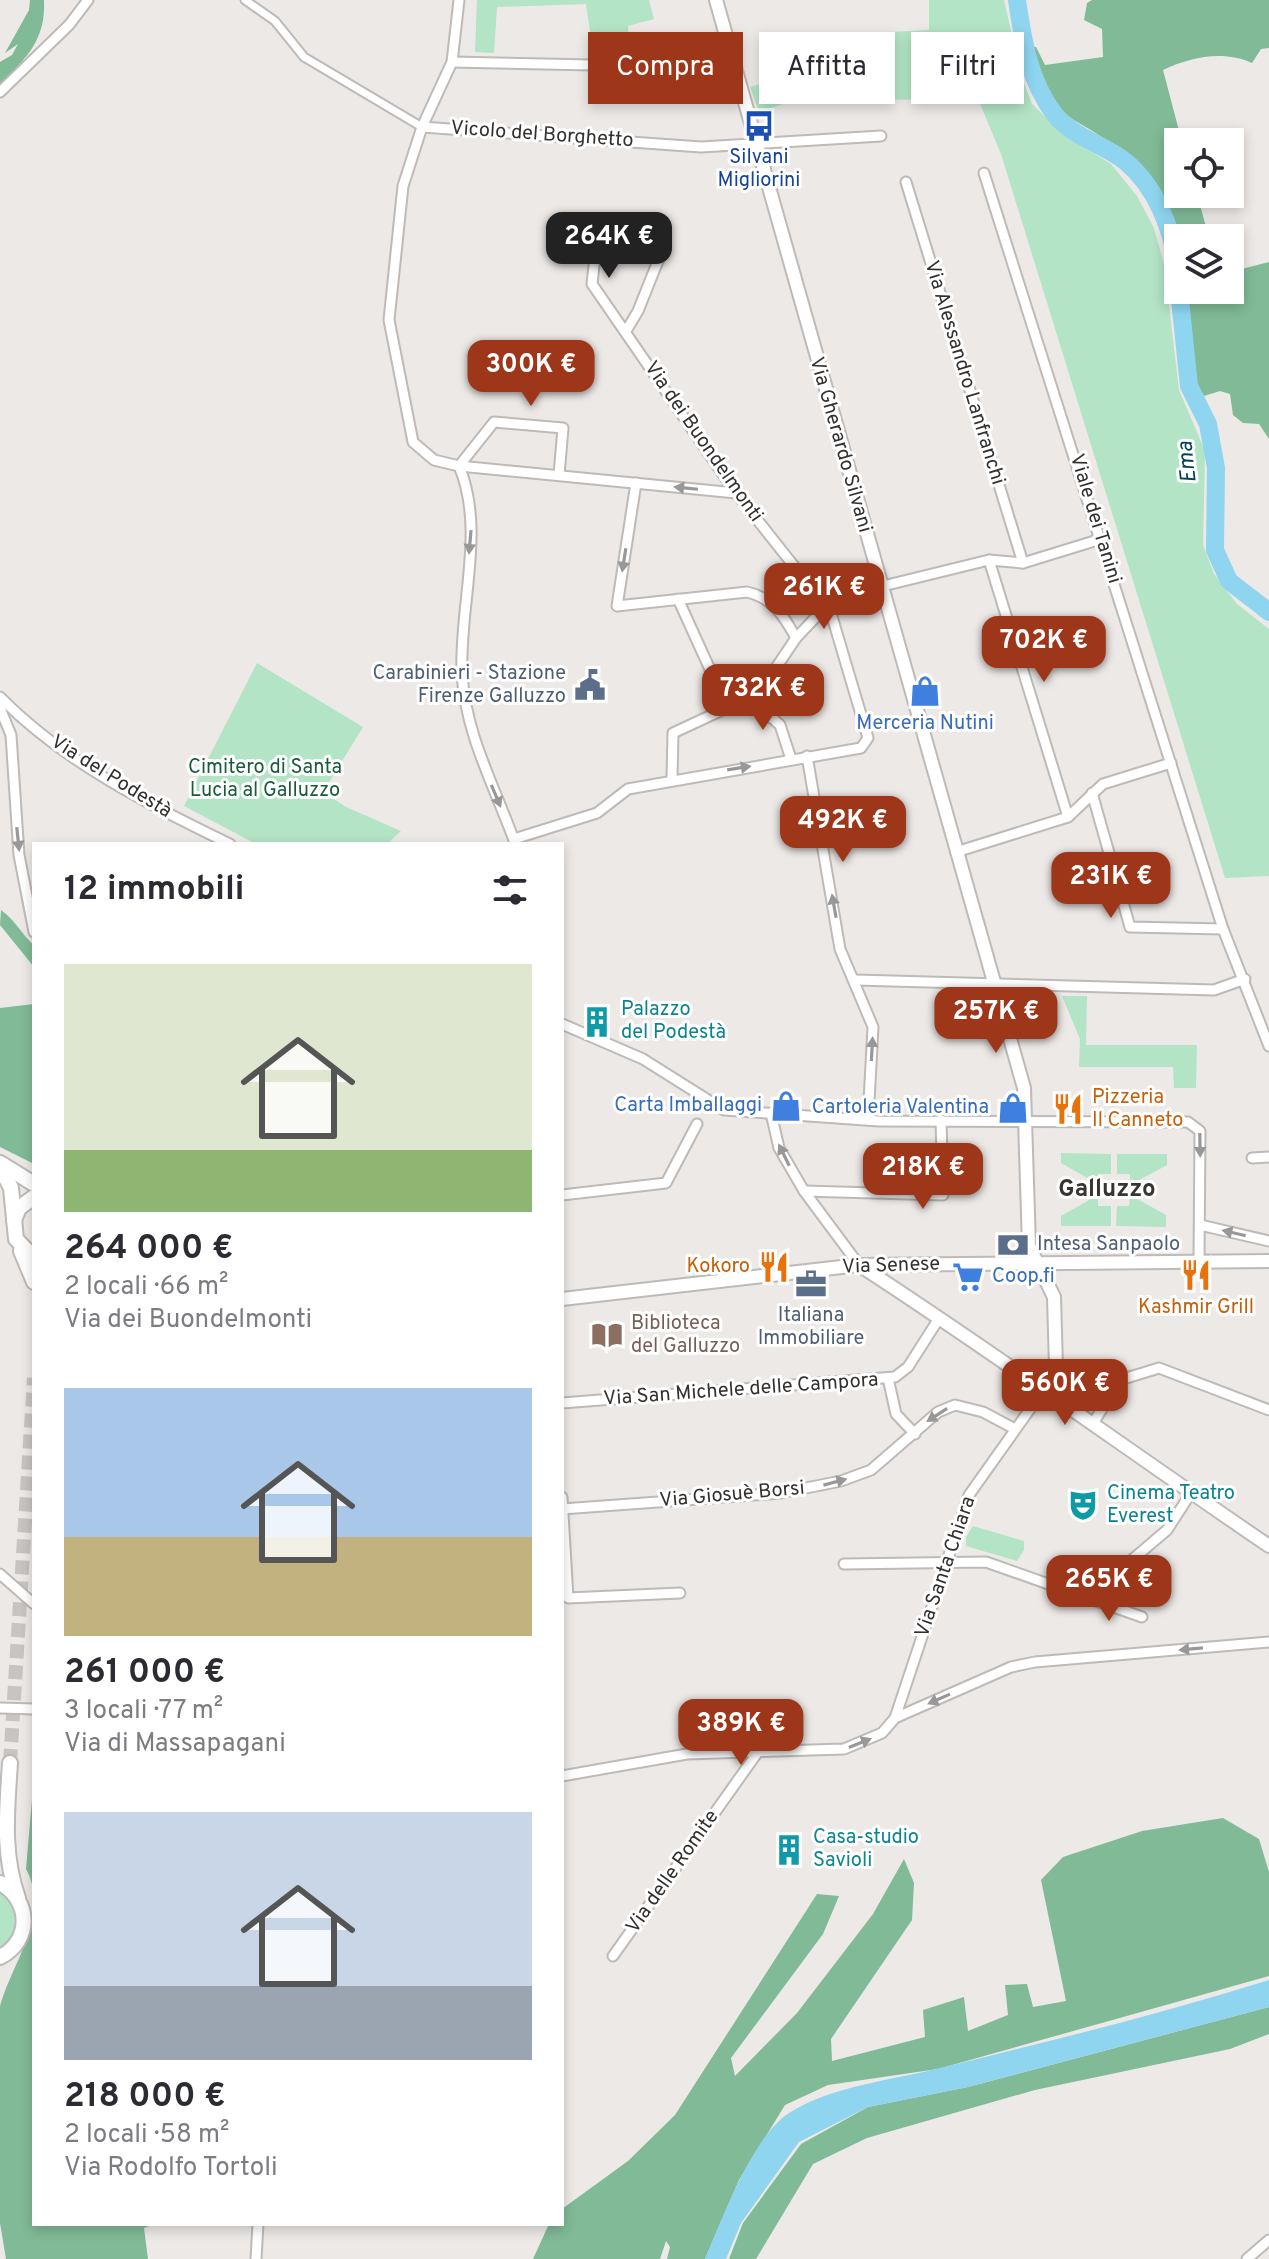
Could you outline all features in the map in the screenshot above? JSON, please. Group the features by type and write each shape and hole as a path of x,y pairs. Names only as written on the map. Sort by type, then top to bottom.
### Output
{"main road":[{"name":"Via Gherardo Silvani","path":"716,0 725,32"},
{"name":"Via Gherardo Silvani","path":"743,94 880,588 1024,1088 1029,1246 1054,1297 1056,1367 1045,1388"},
{"path":"0,1164 32,1183"},
{"path":"0,1164 11,1188 15,1232 32,1277"},
{"path":"32,1198 19,1208 15,1232 32,1255"},
{"name":"Via Senese","path":"564,1299 859,1265 1269,1261"},
{"path":"859,1265 1045,1388 1092,1425 1269,1546"},
{"path":"2,1958 23,1932 24,1910 7,1860 5,1832 10,1763"},
{"path":"0,1852 5,1832"},
{"path":"0,1883 18,1898"}],"street":[{"path":"0,92 69,25 88,0"},
{"name":"Vicolo del Borghetto","path":"245,0 275,21 304,57 422,127 701,147 881,136"},
{"path":"459,0 452,62 422,127 400,205 389,332 413,442 434,460 459,466 736,493"},
{"path":"452,62 588,65"},
{"name":"Viale dei Tanini","path":"984,173 1223,929 1269,1046"},
{"name":"Via Alessandro Lanfranchi","path":"906,182 1023,563"},
{"name":"Via dei Buondelmonti","path":"626,331 638,311 662,251 661,243 649,232 598,228 592,284 736,493 813,590 828,603"},
{"path":"459,466 494,422 563,428 559,475"},
{"path":"459,466 468,486 472,523 462,636 467,707 487,775 515,842 597,813 628,789 672,778 861,748 868,738 828,603"},
{"path":"636,483 617,606 747,592 766,599 782,613 796,638"},
{"path":"672,778 670,741 673,733 759,693 796,638 828,603 841,596 989,560 1023,563 1101,539"},
{"path":"989,560 1068,817"},
{"path":"678,599 728,709"},
{"name":"Via del Podestà","path":"0,697 22,720 74,758 182,821 226,842"},
{"path":"749,698 780,725 791,759"},
{"path":"0,708 11,735 19,855 32,922"},
{"path":"807,756 840,949 856,980 873,1027 868,1120"},
{"path":"956,852 1068,817 1103,784 1171,763"},
{"path":"1092,793 1130,927 1223,929"},
{"path":"856,980 1214,990 1245,979"},
{"path":"564,1025 643,1059 724,1110 868,1120 1188,1122 1200,1131 1199,1262"},
{"path":"771,1113 779,1148 804,1191 859,1265"},
{"path":"804,1191 943,1195 941,1120"},
{"path":"564,1195 666,1183 697,1124"},
{"path":"1252,1158 1269,1157"},
{"path":"1200,1225 1269,1241"},
{"name":"Via San Michele delle Campora","path":"564,1403 888,1378 908,1367 938,1320"},
{"path":"1092,1425 1120,1380 1159,1368 1269,1410"},
{"path":"888,1378 896,1414 915,1434"},
{"name":"Via Santa Chiara","path":"895,1718 969,1495 1045,1388"},
{"name":"Via Giosuè Borsi","path":"564,1509 808,1489 871,1470 938,1412 955,1405 983,1412 1015,1429"},
{"path":"1087,1598 1167,1530 1191,1493"},
{"path":"564,1539 568,1598 680,1593"},
{"path":"844,1564 986,1562 1142,1617"},
{"path":"0,1574 32,1602"},
{"path":"564,1776 687,1754 760,1749 822,1753 844,1749 882,1733 895,1718 1011,1667 1035,1662 1269,1642"},
{"path":"0,1708 32,1709"},
{"name":"Via delle Romite","path":"613,1956 760,1749"},
{"path":"256,2259 258,2226"},
{"path":"1247,2259 1269,2240"}],"green space":[{"path":"30,0 44,0 42,26 33,47 0,84 0,62 12,55 18,44 5,53 29,10"},
{"path":"477,0 649,0 654,19 628,26 628,32 590,32 586,4 497,7 494,53 475,52"},
{"path":"929,0 1004,0 1011,32 911,32 911,100 895,100 895,32 890,32 929,30"},
{"path":"1092,0 1269,0 1269,48 1261,49 1252,63 1218,56 1163,70 1178,128 1164,128 1164,199 1136,165 1063,112 1044,87 1030,47 1036,47 1045,65 1103,57 1102,29 1084,20 1087,3"},
{"path":"1024,83 1032,104 1062,133 1111,164 1137,196 1154,228 1164,264 1164,304 1169,304 1179,390 1205,451 1203,545 1214,574 1237,604 1269,629 1269,876 1225,878 1001,154 980,104 1024,104"},
{"path":"759,84 759,104 783,104 759,112 750,87"},
{"path":"1168,208 1201,208 1205,224 1175,224"},
{"path":"1269,262 1269,439 1259,424 1243,423 1233,415 1230,394 1220,391 1204,396 1194,380 1187,304 1244,304 1244,268"},
{"name":"Cimitero di Santa Lucia al Galluzzo","path":"257,663 363,727 323,792 346,807 401,831 389,842 252,842 184,806"},
{"path":"1,910 32,943 32,965 0,925"},
{"path":"1062,996 1087,996 1086,1045 1197,1045 1196,1088 1174,1088 1173,1067 1079,1067 1080,1039"},
{"path":"32,1004 32,1163 0,1147 0,1008"},
{"path":"1061,1153 1111,1154 1111,1174 1098,1174 1098,1184 1061,1163"},
{"path":"1117,1154 1167,1154 1167,1165 1130,1185 1130,1174 1117,1174"},
{"path":"1098,1195 1098,1206 1111,1206 1111,1226 1061,1226 1061,1216"},
{"path":"1130,1195 1166,1215 1166,1227 1116,1226 1117,1206 1129,1206"},
{"path":"973,1526 1024,1541 1024,1550 1017,1561 966,1546 966,1537"},
{"path":"32,1799 32,1884 26,1869"},
{"path":"1223,1818 1259,1839 1269,1872 1269,1976 938,2069 828,2085 785,2105 739,2180 705,2259 667,2259 670,2247 666,2241 660,2259 533,2259 548,2226 564,2226 564,2208 628,2161 675,2115 817,1894 839,1896 823,1934 731,2058 735,2076 797,2013 873,1914 904,1859 914,1883 912,1920 831,2039 832,2061 925,2037 923,2010 964,1997 968,2031 1008,2015 1005,1985 1027,1984 1033,2007 1066,2001 1041,1880 1063,1857 1142,1831"},
{"path":"0,1891 13,1905 16,1920 12,1936 0,1950"},
{"path":"32,1921 32,2226 149,2226 144,2228 148,2259 6,2259 0,2223 0,2006"},
{"path":"1269,2007 1269,2034 1230,2049 1035,2090 867,2138 813,2164 756,2259 729,2259 743,2223 801,2144 868,2107 968,2087"}],"water":[{"path":"1269,1980 1269,2007 968,2087 868,2107 799,2142 741,2223 726,2259 705,2259 729,2202 763,2140 789,2113 806,2104 843,2090 1105,2027"}],"waterway":[{"name":"Ema","path":"1017,0 1028,60 1046,102 1062,123 1137,172 1154,196 1167,224"},
{"name":"Ema","path":"1180,304 1189,386 1208,424 1216,468 1215,550 1229,581 1269,612"}],"tunnel":[{"path":"10,1763 32,1410"}],"place":[{"name":"Silvani Migliorini","path":"759,126"},
{"name":"Carabinieri - Stazione Firenze Galluzzo","path":"590,685"},
{"name":"Merceria Nutini","path":"925,691"},
{"name":"Palazzo del Podestà","path":"597,1022"},
{"name":"Carta Imballaggi","path":"786,1106"},
{"name":"Cartoleria Valentina","path":"1013,1108"},
{"name":"Pizzeria Il Canneto","path":"1068,1109"},
{"name":"Intesa Sanpaolo","path":"1013,1245"},
{"name":"Kokoro","path":"774,1267"},
{"name":"Kashmir Grill","path":"1196,1275"},
{"name":"Coop.fi","path":"968,1277"},
{"name":"Italiana Immobiliare","path":"811,1284"},
{"name":"Biblioteca del Galluzzo","path":"607,1335"},
{"name":"Cinema Teatro Everest","path":"1083,1505"},
{"name":"Casa-studio Savioli","path":"789,1850"}],"district":[{"name":"Galluzzo","path":"1107,1190"}]}
